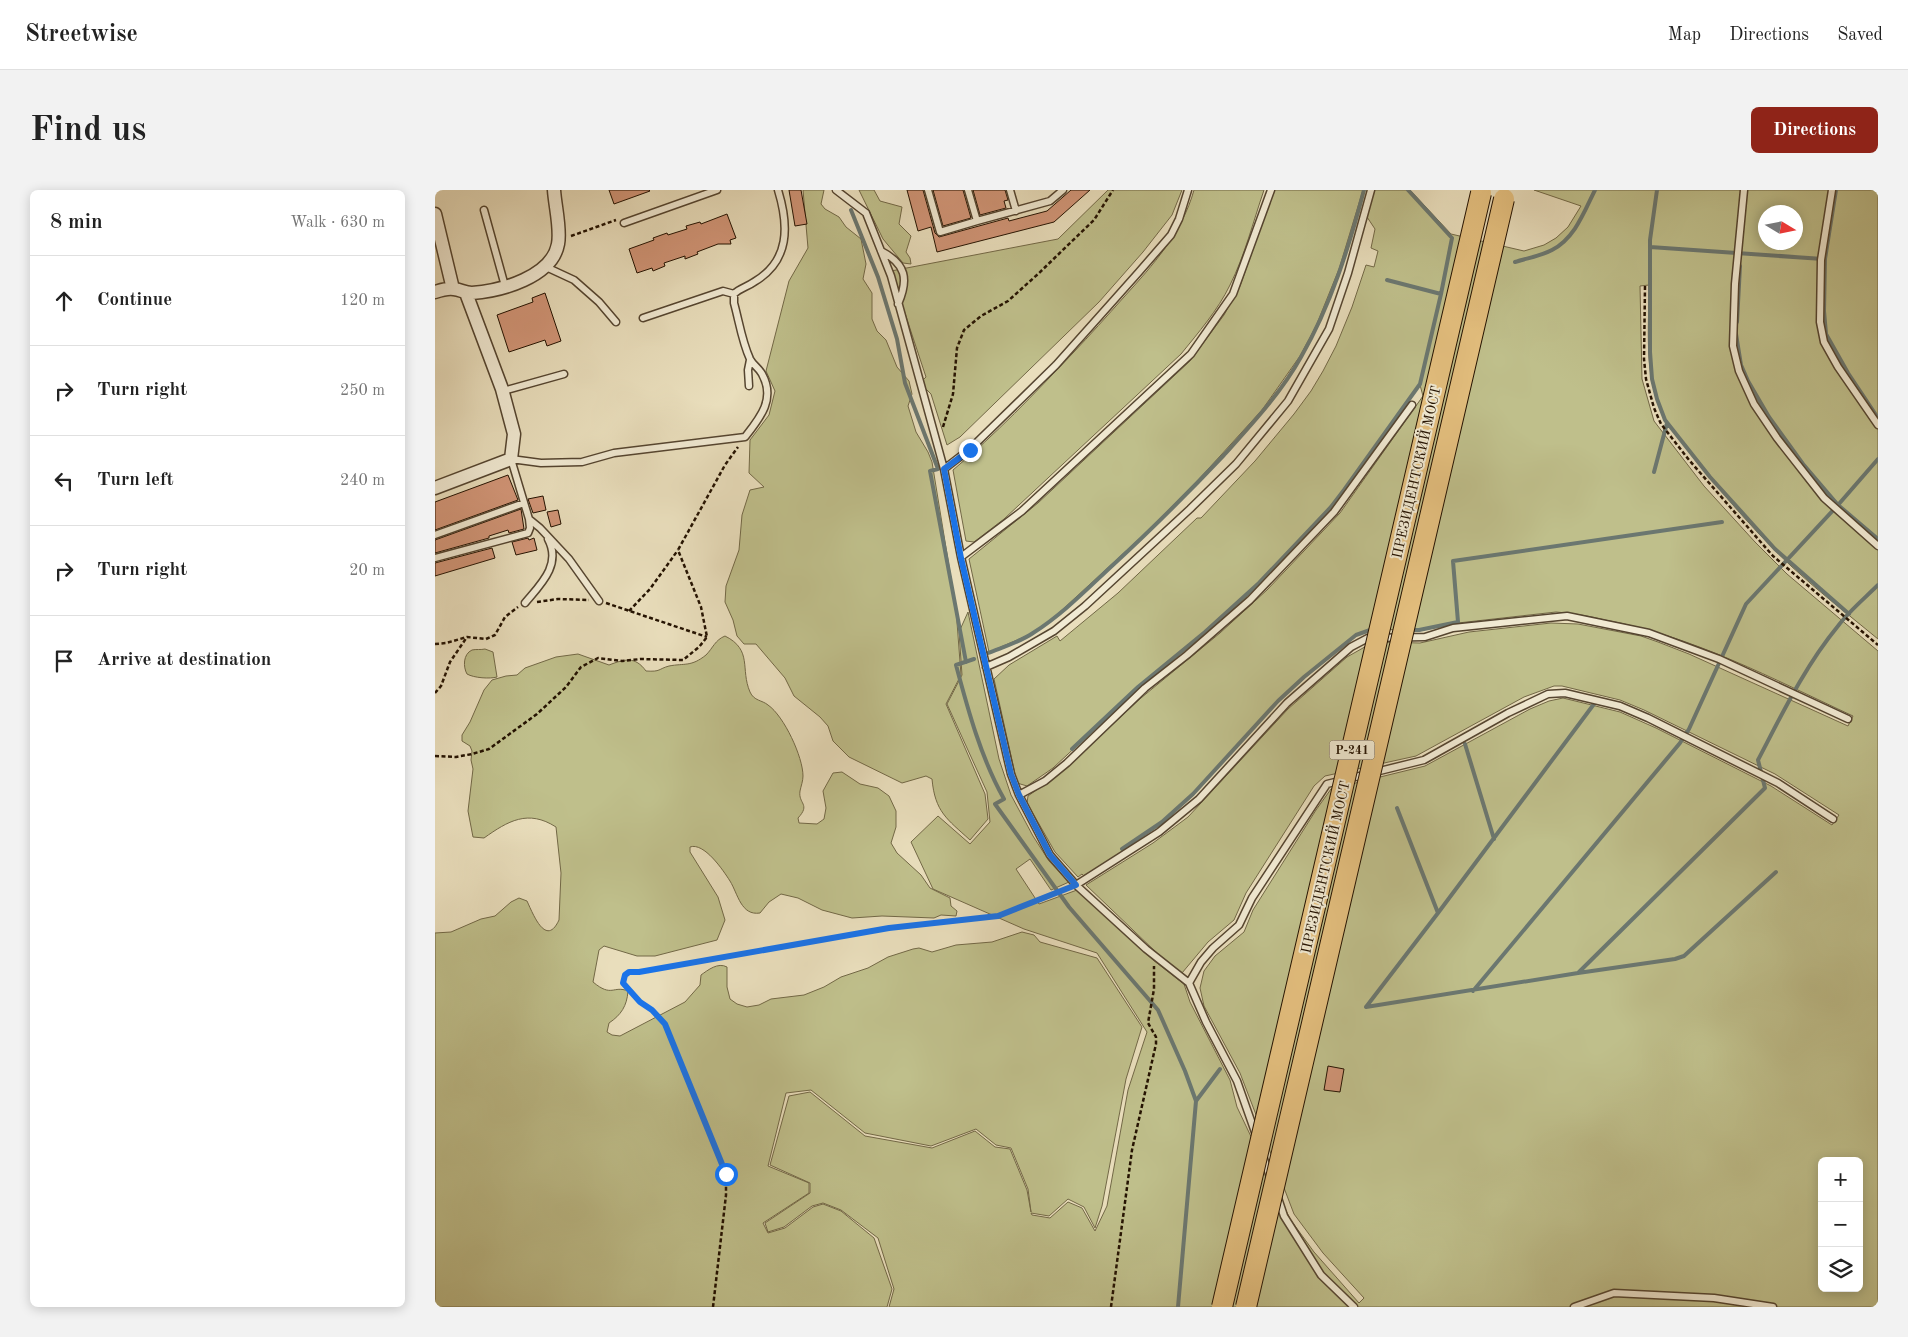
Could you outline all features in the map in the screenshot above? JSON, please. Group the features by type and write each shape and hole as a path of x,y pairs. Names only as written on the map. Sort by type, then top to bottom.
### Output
{"highway":[{"name":"ПРЕЗИДЕНТСКИЙ МОСТ","path":"1223,1307 1481,193"},
{"name":"ПРЕЗИДЕНТСКИЙ МОСТ","path":"1246,1307 1504,199"}],"street":[{"path":"435,292 453,288 466,293 489,292 534,275 546,267 553,259 559,241 554,190"},
{"path":"435,214 453,288"},
{"path":"435,488 511,459 514,434 502,390 466,293"}],"lane":[{"path":"624,223 717,190"},
{"path":"435,558 528,533 530,528 529,519 511,459 541,463 582,462 614,453 745,437 763,415 767,387 762,374 750,360 733,303 734,294 774,267 779,258 785,236 785,224 784,210 778,190"},
{"path":"836,190 867,213 891,276 944,469 961,558 1011,774 1019,795 1050,855 1076,885 1153,955 1189,983 1206,1022 1237,1081 1284,1216 1321,1275 1354,1307"},
{"path":"928,190 940,232 1050,201 1063,190"},
{"path":"968,190 977,221"},
{"path":"1010,190 1016,211"},
{"path":"1052,190 1054,198"},
{"path":"944,469 970,450 1056,365 1138,273 1171,234 1179,219 1188,190"},
{"path":"961,558 1022,511 1191,354 1233,294 1271,190"},
{"path":"986,666 1009,657 1054,631 1085,606 1177,522 1236,464 1282,408 1329,329 1348,273 1371,190"},
{"path":"1743,190 1735,284 1733,346 1739,371 1759,411 1777,438 1818,491 1849,522 1878,546"},
{"path":"1831,190 1821,260 1820,322 1824,342 1838,368 1878,425"},
{"path":"484,210 505,286"},
{"path":"881,251 894,258 903,270 905,286 898,304"},
{"path":"546,267 574,280 599,302 616,322"},
{"path":"643,318 723,291 734,294"},
{"path":"749,386 748,370 750,360"},
{"path":"502,390 565,374"},
{"path":"1019,795 1045,781 1067,763 1145,688 1187,655 1250,600 1334,512 1412,405"},
{"path":"435,535 524,503"},
{"path":"529,519 569,559 599,601"},
{"path":"525,603 543,581 553,562 551,545 545,533"},
{"path":"1076,885 1159,832 1199,799 1287,703 1351,646 1368,638 1425,637 1453,628 1567,616 1649,633 1693,649 1719,659 1849,719"},
{"path":"1189,983 1201,962 1213,948 1239,926 1253,898 1327,784 1424,760 1493,721 1548,694 1565,693 1621,706 1777,783 1833,819"},
{"path":"1574,1307 1614,1293 1715,1298 1773,1307"}],"path":[{"path":"937,442 953,394 957,348 964,330 981,316 1008,301 1038,274 1094,220 1113,190"},
{"path":"567,238 617,220"},
{"path":"1645,286 1646,379 1654,408 1661,424 1689,460 1773,556 1878,645"},
{"path":"629,611 650,589 678,550 725,465 745,437"},
{"path":"678,550 701,608 707,637"},
{"path":"435,644 467,637 486,639 495,635 505,617 525,603 558,599 599,601 707,637"},
{"path":"435,693 441,686 450,662 467,637"},
{"path":"435,756 456,757 489,749 537,714 567,688 581,667 598,658 622,661 683,660 699,647 707,637"},
{"path":"713,1307 726,1195 726,1174 665,1024 652,1010 640,1002 623,983 625,975 629,972 639,972 889,928 998,916 1076,885"},
{"path":"1111,1307 1132,1150 1156,1044 1156,1038 1148,1023 1154,989 1153,955"}],"green space":[{"path":"803,190 824,190 821,204 825,209 839,217 846,227 861,239 866,264 863,279 872,293 872,319 877,331 886,340 897,367 909,381 912,394 908,406 916,432 932,462 956,609 961,675 946,704 985,794 988,819 970,840 943,814 936,800 932,779 926,776 902,783 849,757 833,741 828,726 820,717 794,696 785,678 756,644 744,644 737,636 733,620 725,602 726,586 739,550 742,515 750,490 764,487 749,473 750,440 769,415 775,391 766,371 789,281 808,248"},
{"path":"859,190 874,190 880,201 902,207 899,224 911,236 906,252 911,264 903,263 883,239"},
{"path":"1108,190 1182,190 1172,215 1143,252 1099,302 960,437 947,445 931,394 924,387 923,380 926,377 891,271 1058,239"},
{"path":"1194,190 1264,190 1240,262 1220,303 1181,354 1004,519 974,542 966,541 953,470 1029,399 1145,273 1174,234 1189,206"},
{"path":"1274,190 1363,190 1339,269 1316,326 1300,356 1262,410 1152,527 1050,621 1031,634 989,652 969,559 1038,503 1190,361 1224,315 1240,286"},
{"path":"1374,190 1410,190 1451,234 1524,251 1544,245 1556,238 1568,227 1581,206 1534,190 1878,190 1878,639 1812,585 1767,542 1719,488 1668,424 1656,398 1650,370 1648,342 1649,285 1640,286 1642,379 1654,421 1704,486 1755,542 1787,574 1878,651 1878,1307 889,1307 894,1289 878,1238 841,1210 823,1203 812,1206 784,1227 768,1232 765,1223 810,1193 810,1183 770,1165 789,1096 810,1092 865,1136 932,1148 975,1131 995,1147 1010,1149 1027,1190 1031,1212 1028,1189 1011,1148 996,1145 976,1129 931,1146 865,1133 811,1090 786,1093 768,1166 809,1183 809,1193 763,1223 768,1233 785,1228 813,1207 823,1204 841,1211 874,1238 892,1289 887,1307 435,1307 435,933 451,932 481,919 495,916 511,902 519,898 527,901 536,920 545,930 549,931 554,928 559,920 561,873 556,827 546,822 527,818 510,822 484,838 473,837 468,811 473,769 472,751 470,746 462,741 462,735 484,690 492,680 517,675 525,668 556,657 578,654 609,665 629,660 638,663 646,671 654,671 696,661 706,655 716,642 725,636 734,641 743,654 747,684 750,692 756,699 766,703 774,710 786,727 800,758 803,776 800,795 804,810 798,818 799,823 817,824 824,819 826,808 823,791 833,773 842,772 860,784 878,788 889,796 896,811 896,827 891,843 897,853 921,875 930,888 950,898 951,906 957,911 956,916 941,915 934,918 882,916 852,918 822,910 798,898 781,894 769,902 760,913 754,913 744,908 730,881 713,858 701,849 690,847 690,852 718,897 725,920 717,940 655,956 637,956 604,946 599,950 593,982 604,989 628,991 625,1006 617,1017 609,1023 607,1032 620,1036 685,1002 700,985 701,975 720,965 727,967 727,987 730,999 737,1004 747,1007 759,1005 771,999 804,995 824,987 841,977 868,968 888,957 913,949 919,948 932,952 956,945 992,942 1022,932 1034,935 1040,942 1097,958 1142,1027 1126,1079 1102,1206 1095,1228 1084,1207 1068,1199 1049,1216 1031,1213 1032,1215 1050,1218 1068,1202 1082,1208 1095,1231 1107,1206 1128,1090 1147,1032 1097,953 1024,929 933,889 911,842 938,816 970,844 990,822 987,792 947,704 962,675 959,632 968,612 999,759 1011,795 1049,861 1069,882 1051,890 1030,859 1016,869 1039,904 1077,890 1153,960 1184,984 1190,1002 1230,1080 1237,1107 1290,1219 1314,1252 1359,1303 1364,1298 1323,1253 1294,1214 1240,1073 1204,1006 1200,988 1204,971 1215,956 1244,932 1253,910 1331,789 1425,766 1530,709 1549,701 1563,698 1620,712 1656,728 1771,786 1832,825 1839,815 1775,774 1620,700 1562,686 1554,686 1524,697 1416,756 1325,776 1314,786 1246,893 1234,920 1208,942 1182,973 1158,954 1086,885 1153,843 1188,817 1288,709 1347,657 1370,644 1381,642 1420,643 1469,632 1551,623 1578,624 1641,636 1658,642 1689,654 1848,726 1853,716 1732,660 1670,637 1638,627 1593,617 1556,612 1449,624 1419,631 1369,630 1356,636 1324,661 1279,701 1193,795 1163,822 1122,849 1124,852 1085,877 1082,874 1078,877 1055,852 1027,803 1028,796 1059,774 1141,698 1220,633 1267,590 1340,513 1423,396 1420,385 1332,508 1282,562 1230,612 1139,688 1053,768 1027,786 1017,783 994,679 1009,665 1057,636 1060,641 1118,593 1197,518 1201,518 1255,461 1311,391 1336,346 1366,265 1374,267 1378,251 1371,248 1375,229 1367,217"},
{"path":"485,649 493,652 497,677 482,678 467,674 464,664 467,654 472,650"}],"building":[{"path":"609,190 649,190 650,191 614,204"},
{"path":"789,190 801,190 807,224 795,226"},
{"path":"907,190 923,190 935,233 939,237 1008,218 1009,221 1047,211 1071,190 1090,190 1054,222 937,252 931,227 918,231"},
{"path":"933,190 963,190 971,218 943,226"},
{"path":"973,190 1005,190 1008,200 1004,201 1006,208 980,215"},
{"path":"727,214 736,238 730,240 731,244 718,244 685,259 685,256 664,263 665,266 653,271 652,268 637,273 629,249 667,233 668,235 687,229 686,226 700,222 701,224"},
{"path":"545,293 561,341 547,346 545,340 509,352 497,315 533,302 532,298"},
{"path":"508,475 518,500 435,530 435,502"},
{"path":"543,496 546,510 533,513 528,499"},
{"path":"521,509 524,529 509,533 508,530 489,536 489,538 435,553 435,540"},
{"path":"558,510 561,524 551,527 547,512"},
{"path":"528,538 529,540 534,538 537,550 516,555 512,542"},
{"path":"492,548 495,558 435,576 435,563"},
{"path":"1328,1066 1344,1069 1340,1092 1324,1090"}],"waterway":[{"path":"988,653 1028,636 1055,618 1142,538 1224,455 1265,408 1293,370 1312,337 1330,296 1345,254 1364,190"},
{"path":"1072,749 1138,687 1205,632 1259,583 1331,507 1420,384 1452,238 1408,190"},
{"path":"1515,262 1543,254 1567,239 1578,224 1595,190"},
{"path":"1657,190 1650,240 1650,352 1652,379 1665,420 1710,477 1775,549 1849,614"},
{"path":"1836,190 1825,259 1824,311 1826,334 1848,373 1878,418"},
{"path":"851,210 878,277 897,339 905,383 938,469 930,471 966,662"},
{"path":"1650,247 1823,259"},
{"path":"1737,322 1740,266"},
{"path":"1387,280 1441,294"},
{"path":"1736,334 1741,365 1769,417 1803,464 1838,505 1878,539"},
{"path":"1654,472 1667,423"},
{"path":"1473,991 1680,743 1689,729 1746,604 1878,459"},
{"path":"1410,630 1458,622 1453,561 1722,522"},
{"path":"1578,973 1765,788 1758,760 1795,691 1815,657 1842,620 1878,585"},
{"path":"1122,849 1162,822 1193,794 1278,701 1304,677 1356,635 1373,629"},
{"path":"974,659 956,665 970,716 988,767 1004,799 995,804 1069,907 1158,1010 1196,1101 1178,1307"},
{"path":"1366,1007 1594,704"},
{"path":"1465,744 1494,839"},
{"path":"1397,808 1438,913"},
{"path":"1366,1007 1675,959 1684,956 1776,872"},
{"path":"1196,1101 1220,1069"}],"route":[{"path":"726,1174 665,1024 652,1010 640,1002 623,983 625,975 629,972 639,972 889,928 998,916 1076,885 1050,855 1019,795 1011,774 961,558 944,469 970,450"}]}
